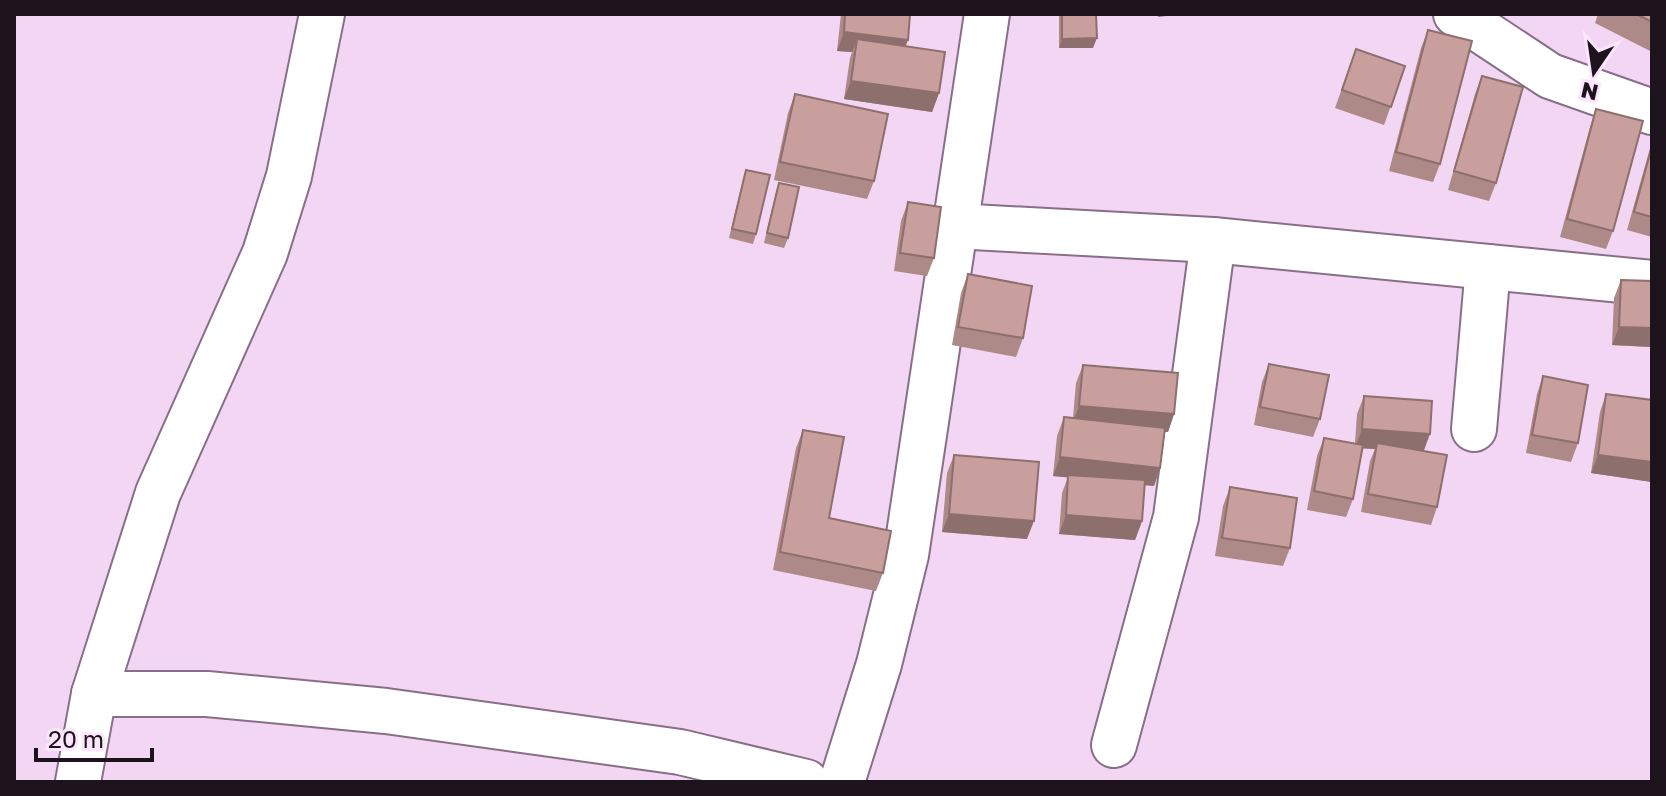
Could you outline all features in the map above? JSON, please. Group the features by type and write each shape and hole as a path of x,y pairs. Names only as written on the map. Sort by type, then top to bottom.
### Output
{"street":[{"path":"78,782 94,694 158,493 265,253 289,176 322,14"},
{"path":"842,782 879,664 906,555 987,14"},
{"path":"1456,14 1550,76 1652,112"},
{"path":"954,226 1213,240 1652,283"},
{"path":"1114,745 1176,517 1213,240"},
{"path":"1474,429 1488,267"},
{"path":"94,694 253,697 386,711 680,752 806,782"}],"building":[{"path":"845,14 910,14 908,40 844,32"},
{"path":"1062,14 1096,14 1097,38 1062,39"},
{"path":"1636,14 1652,14 1652,22"},
{"path":"1428,30 1472,41 1440,164 1396,152"},
{"path":"857,39 945,52 939,93 851,81"},
{"path":"1356,49 1405,66 1391,107 1342,90"},
{"path":"1482,76 1523,87 1496,183 1454,171"},
{"path":"795,94 888,114 874,181 780,162"},
{"path":"1596,109 1643,121 1613,231 1567,219"},
{"path":"1652,146 1652,217 1634,212"},
{"path":"746,170 770,175 756,234 732,229"},
{"path":"779,183 799,187 788,238 767,233"},
{"path":"908,202 941,207 934,258 900,253"},
{"path":"968,274 1032,286 1023,338 958,327"},
{"path":"1621,280 1652,281 1652,328 1619,327"},
{"path":"1269,364 1329,375 1320,419 1260,407"},
{"path":"1083,365 1178,373 1174,414 1079,406"},
{"path":"1543,376 1588,385 1578,443 1532,435"},
{"path":"1606,394 1652,400 1652,462 1598,455"},
{"path":"1364,396 1432,401 1430,434 1362,429"},
{"path":"1064,417 1165,428 1160,468 1060,457"},
{"path":"803,430 844,437 829,518 891,531 883,573 780,552"},
{"path":"1324,438 1363,445 1353,499 1314,491"},
{"path":"1377,443 1447,455 1437,507 1368,494"},
{"path":"954,455 1039,462 1034,521 949,514"},
{"path":"1068,475 1145,480 1142,521 1066,515"},
{"path":"1230,487 1297,498 1290,548 1222,538"}]}
